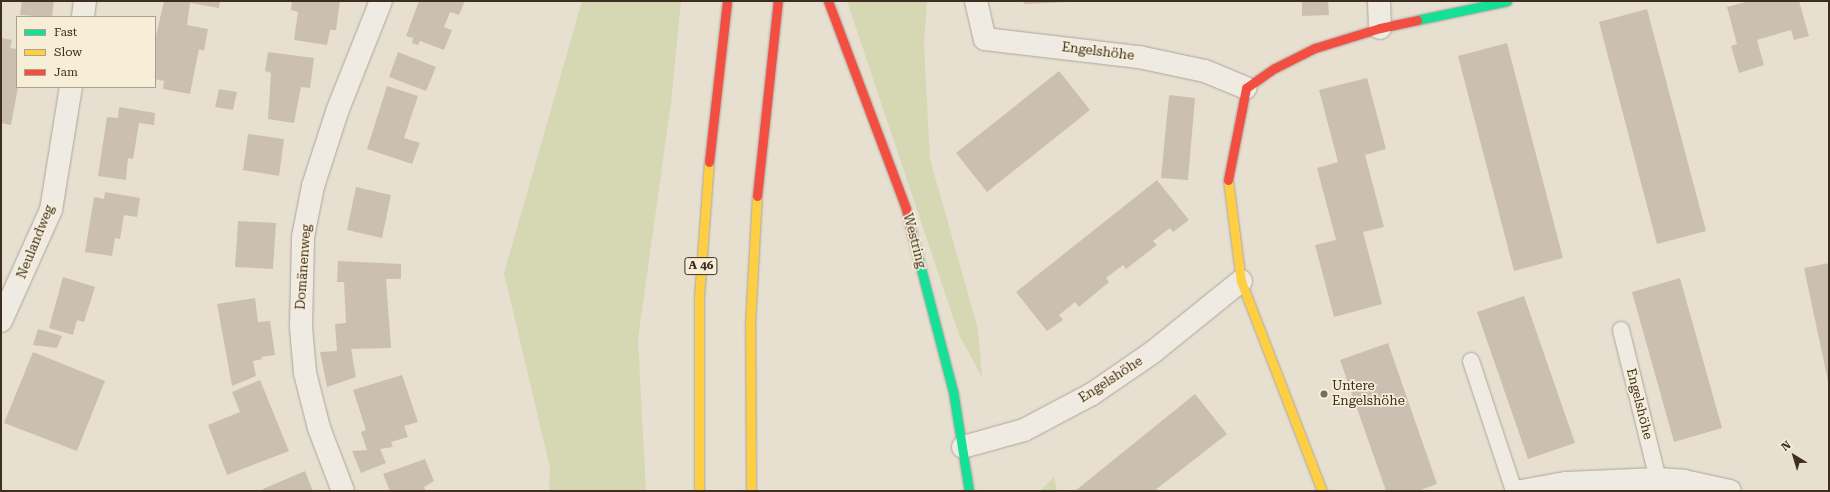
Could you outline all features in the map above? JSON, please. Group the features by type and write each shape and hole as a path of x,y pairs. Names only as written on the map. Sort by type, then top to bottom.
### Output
{"main road":[{"name":"A 46","path":"699,491 699,297 708,170 721,42 727,1"},
{"path":"751,491 750,324 761,144 778,1"},
{"name":"Westring","path":"828,1 906,209 953,391 970,491"},
{"path":"1322,491 1241,281 1228,182 1246,88 1275,68 1315,48 1380,28 1507,1"}],"street":[{"path":"83,16 85,1"},
{"name":"Domänenweg","path":"343,491 319,428 305,373 301,327 303,237 313,186 338,109 381,1"},
{"name":"Engelshöhe","path":"976,1 985,39 1138,57 1205,72 1246,88"},
{"path":"1379,1 1380,28"},
{"name":"Neulandweg","path":"1,321 51,210 71,88"},
{"name":"Engelshöhe","path":"963,446 1024,430 1092,394 1153,352 1241,281"},
{"path":"1521,491 1684,481 1730,491"}],"lane":[{"name":"Engelshöhe","path":"1621,330 1644,483"},
{"path":"1471,361 1514,491"}],"green space":[{"path":"582,1 681,1 671,103 638,339 646,491 549,491 550,468 504,273"},
{"path":"847,1 927,1 924,46 930,159 978,329 982,377 959,335"},
{"path":"1054,477 1057,491 1040,491"}],"building":[{"path":"22,1 54,1 52,16 20,15"},
{"path":"164,1 220,1 219,8 190,3 187,25 208,29 204,51 199,49 190,94 163,89 164,81 156,79 156,36"},
{"path":"292,1 340,1 336,30 330,30 327,45 294,40 298,12 291,10"},
{"path":"419,1 465,1 459,15 450,12 444,27 452,30 444,50 420,41 418,45 412,43 413,38 406,36"},
{"path":"1023,1 1070,1 1070,2 1024,4"},
{"path":"1302,1 1328,1 1329,15 1302,16"},
{"path":"1749,1 1799,1 1809,36 1794,40 1791,30 1757,40 1764,65 1739,73 1731,46 1737,44 1727,7"},
{"path":"1647,9 1706,231 1657,244 1599,22"},
{"path":"1,38 12,40 10,48 16,49 16,88 18,88 11,125 1,123"},
{"path":"1507,43 1563,258 1514,271 1458,56"},
{"path":"268,52 314,58 310,88 301,87 294,123 268,119 271,73 265,71"},
{"path":"398,52 436,67 426,91 389,77"},
{"path":"1059,71 1090,110 987,192 956,153"},
{"path":"1367,78 1386,149 1365,155 1384,227 1363,232 1382,304 1334,317 1315,245 1336,240 1317,168 1338,162 1319,90"},
{"path":"387,86 418,96 404,138 420,143 412,164 367,149"},
{"path":"219,89 237,92 233,110 215,107"},
{"path":"1169,95 1195,98 1188,180 1161,178"},
{"path":"119,107 155,113 154,125 139,123 133,159 128,158 126,180 98,176 107,117 118,118"},
{"path":"248,134 284,139 279,176 243,170"},
{"path":"1157,180 1189,220 1173,232 1170,228 1153,241 1157,245 1126,269 1123,265 1106,278 1109,282 1079,307 1075,302 1059,315 1063,320 1047,331 1016,292"},
{"path":"356,187 391,195 382,238 347,230"},
{"path":"105,192 140,198 137,217 124,215 120,239 115,238 112,256 85,252 94,197 104,199"},
{"path":"238,221 276,223 273,269 235,267"},
{"path":"338,261 401,264 401,279 386,279 391,348 351,349 356,377 327,387 320,352 337,351 335,324 346,323 344,282 337,282"},
{"path":"1829,263 1829,381 1828,381 1804,268"},
{"path":"63,277 95,287 84,322 77,320 73,335 49,328"},
{"path":"1680,278 1722,428 1674,442 1632,292"},
{"path":"1524,296 1575,443 1528,459 1477,312"},
{"path":"255,298 258,322 270,321 275,355 261,357 263,359 253,361 256,376 232,386 217,304"},
{"path":"38,329 62,336 57,348 33,345"},
{"path":"1388,343 1437,484 1418,491 1386,491 1340,360"},
{"path":"33,352 105,381 77,451 4,423"},
{"path":"402,375 418,422 404,426 408,437 391,442 393,447 380,449 386,463 361,473 352,451 367,450 361,432 366,430 353,390"},
{"path":"260,380 289,451 227,475 208,425 240,412 232,392"},
{"path":"1195,394 1227,434 1154,491 1075,491"},
{"path":"425,459 434,481 424,487 426,491 390,491 383,474"},
{"path":"305,471 313,491 264,491 263,489"}],"traffic: fast":[{"path":"1417,20 1507,1"},
{"path":"912,234 953,391 969,491"}],"traffic: slow":[{"path":"699,491 699,297 709,162"},
{"path":"1228,180 1241,281 1322,491"},
{"path":"751,491 750,324 757,196"}],"traffic: jam":[{"path":"709,162 727,1"},
{"path":"757,196 778,1"},
{"path":"828,1 906,209 912,234"},
{"path":"1228,180 1246,88 1275,68 1315,48 1380,28 1417,20"}],"place":[{"name":"Untere Engelshöhe","path":"1324,394"}]}
